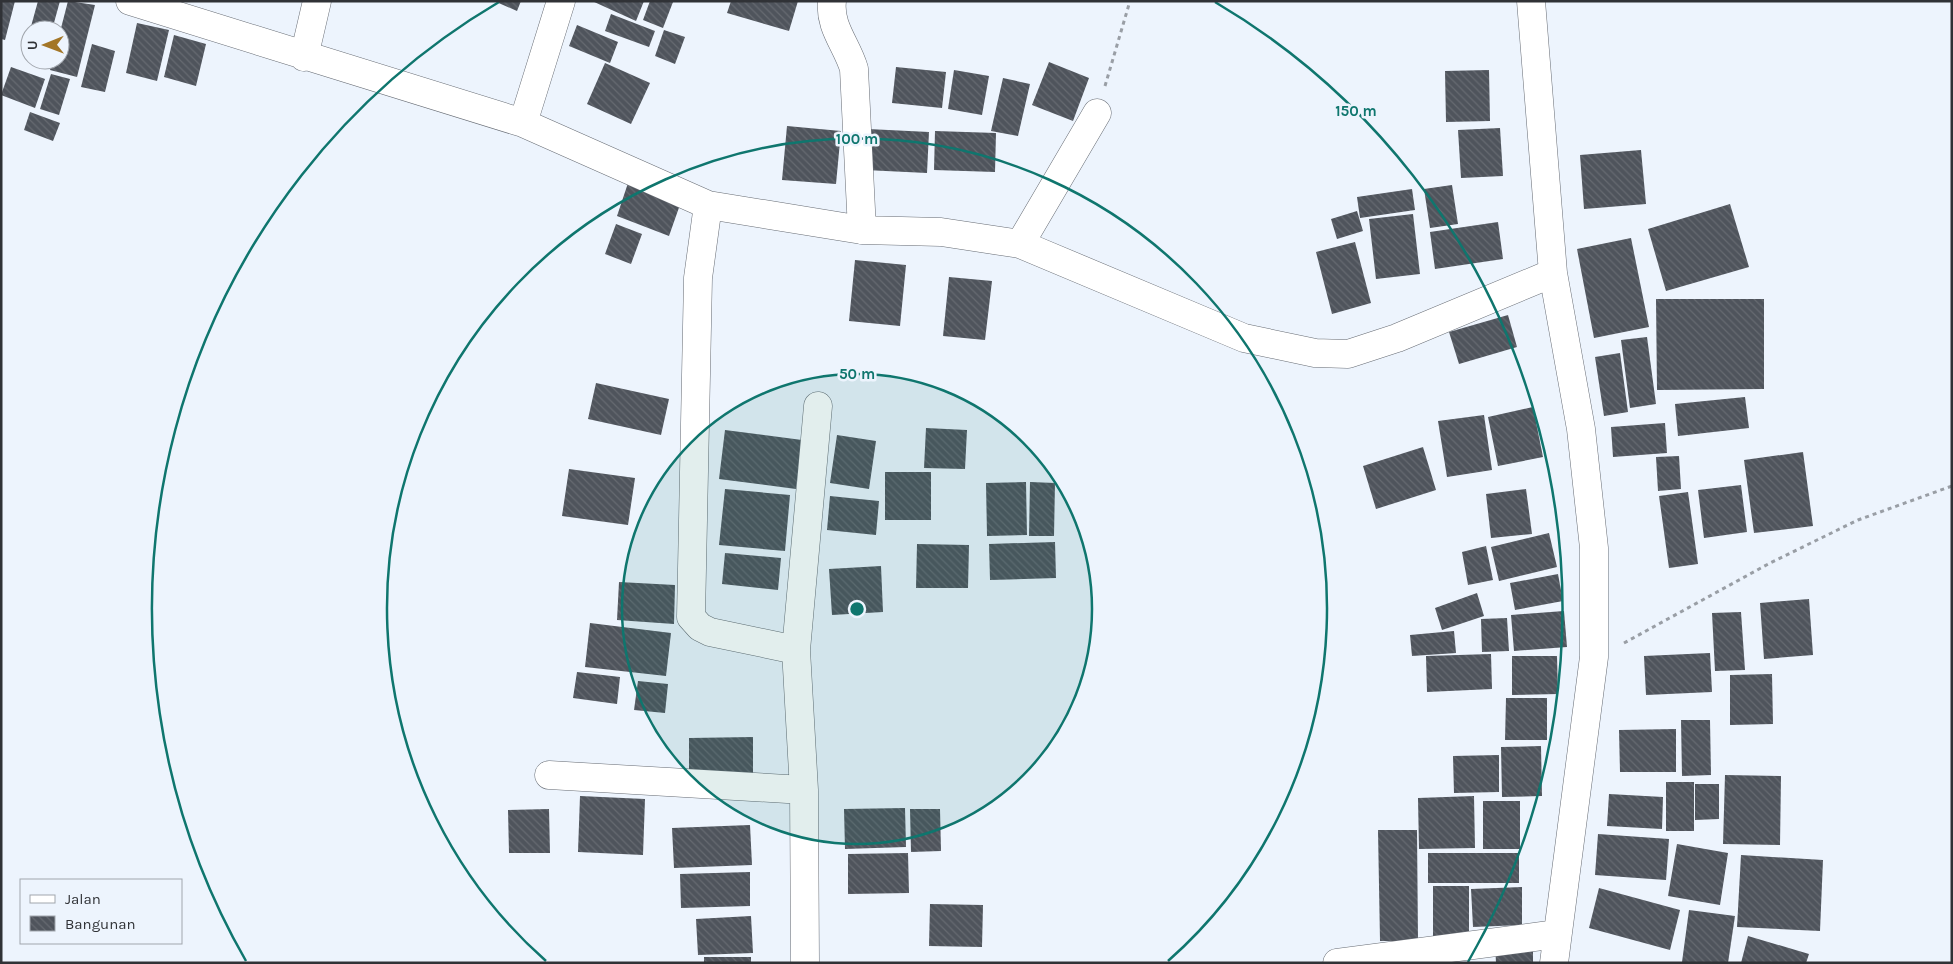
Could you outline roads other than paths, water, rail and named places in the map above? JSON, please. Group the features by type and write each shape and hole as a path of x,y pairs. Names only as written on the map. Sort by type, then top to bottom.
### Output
{"street":[{"path":"130,1 304,57 523,123 708,205 862,230 941,232 1020,244 1244,338 1315,353 1348,354 1397,338 1553,273"},
{"path":"304,57 317,1"},
{"path":"523,123 561,1"},
{"path":"832,1 832,21 849,51 854,69 862,230"},
{"path":"1531,1 1553,273 1581,429 1593,538 1594,657 1554,963"},
{"path":"1020,244 1097,113"},
{"path":"708,205 698,278 691,617 700,627 710,632 796,650"},
{"path":"805,963 804,790 796,650 818,406"},
{"path":"549,775 804,790"},
{"path":"1337,963 1558,934"}]}
